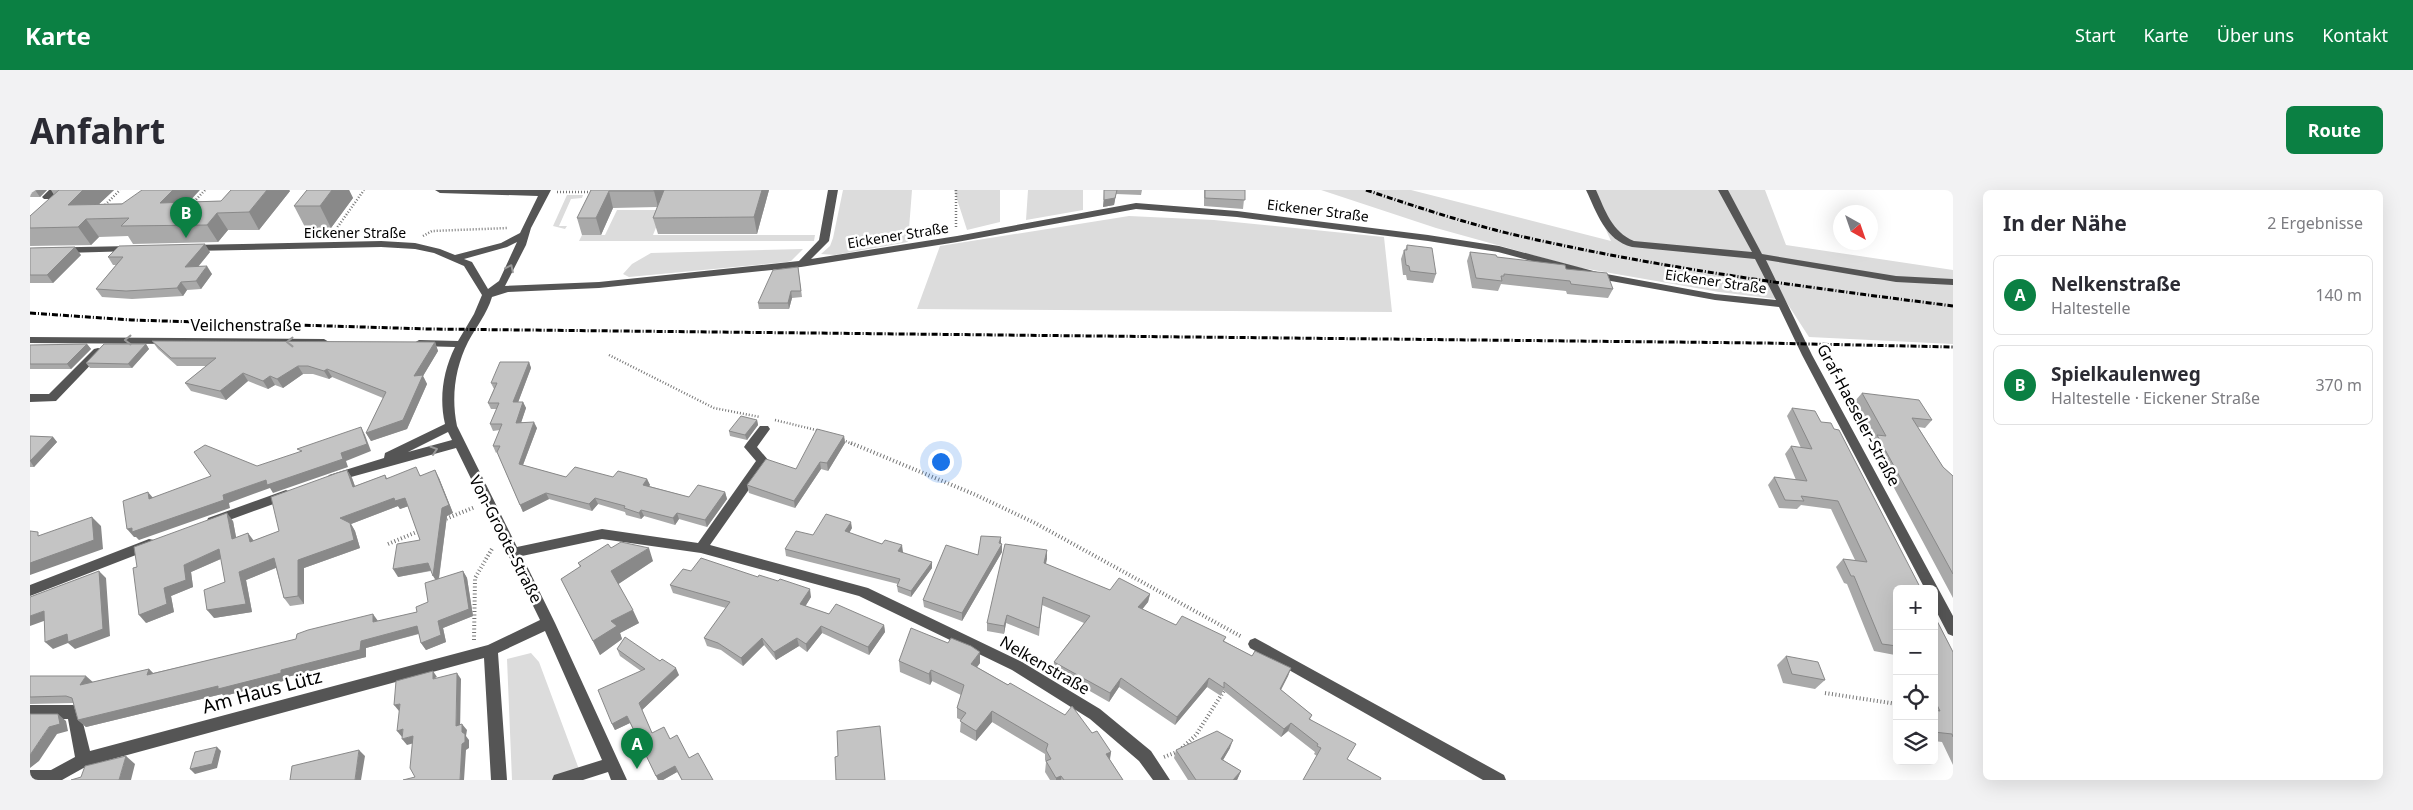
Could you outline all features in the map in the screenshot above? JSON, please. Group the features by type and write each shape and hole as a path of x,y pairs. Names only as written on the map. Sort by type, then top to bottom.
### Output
{"street":[{"path":"440,190 546,191 524,231 522,245 503,283 487,295"},
{"path":"801,264 824,241 833,190"},
{"path":"1591,190 1610,228 1620,240 1642,246 1759,256 1896,279 1953,282"},
{"name":"Graf-Haeseler-Straße","path":"1723,190 1759,256 1807,355 1930,585"},
{"name":"Eickener Straße","path":"183,248 325,245 405,246 437,251 468,264 487,295 507,289 599,285 801,264 957,239 1136,206 1428,238 1498,249 1600,276 1715,296 1783,304"},
{"path":"456,258 504,245 524,231"},
{"path":"30,252 143,249"},
{"name":"Von-Groote-Straße","path":"487,295 484,307 462,344 451,373 447,401 451,426 548,624 619,780"},
{"name":"Veilchenstraße","path":"30,340 331,342"},
{"path":"30,398 52,398 108,340"},
{"path":"407,343 462,344"},
{"path":"701,548 763,461 750,447 763,423"},
{"path":"376,463 451,426"},
{"path":"321,482 376,463 458,443"},
{"path":"202,525 303,488"},
{"name":"Nelkenstraße","path":"514,553 602,534 701,548 863,592 1017,666 1096,714 1150,762 1162,780"},
{"path":"30,591 166,538"},
{"path":"1938,602 1953,630"},
{"name":"Am Haus Lütz","path":"48,779 84,760 491,650 548,624"},
{"path":"1255,644 1498,780"},
{"path":"491,650 499,780"},
{"path":"30,712 74,712 84,760"},
{"path":"560,780 611,764"},
{"path":"30,777 48,779"}],"path":[{"path":"100,209 120,190"},
{"path":"192,205 205,190"},
{"path":"325,245 364,190"},
{"path":"956,190 957,239"},
{"path":"546,191 599,192"},
{"path":"405,246 432,231 524,231"},
{"path":"609,355 714,408 763,423"},
{"path":"773,420 828,433"},
{"path":"836,437 976,495 1035,522 1255,644"},
{"path":"442,521 488,502"},
{"path":"388,544 424,528"},
{"path":"474,655 475,578 503,531"},
{"path":"1150,762 1178,752 1196,735 1228,685"},
{"path":"1825,694 1893,703"}],"shaded area":[{"path":"843,190 912,190 908,242 835,255 821,254 830,246 833,238"},
{"path":"954,190 1000,190 1000,222 967,230"},
{"path":"1028,190 1083,190 1083,210 1026,220"},
{"path":"1321,190 1411,190 1611,241 1588,190 1765,190 1786,245 1953,270 1953,344 1809,337 1785,300 1719,292 1576,267 1436,228"},
{"path":"567,195 583,195 582,198 571,199 559,226 567,226 565,229 553,226"},
{"path":"617,210 663,210 653,235 815,235 814,241 579,241 582,235 605,235"},
{"path":"1129,216 1214,220 1384,237 1392,312 917,309 940,246"},
{"path":"803,249 791,261 787,262 629,277 623,274 632,264 651,253"},
{"path":"531,653 539,662 583,780 512,780 507,659"}],"building":[{"path":"59,190 83,190 68,205 122,204 142,190 173,190 160,203 221,201 231,190 267,190 249,212 217,213 207,225 121,226 129,218 86,219 78,227 30,228 30,216"},
{"path":"307,190 332,190 320,206 294,206"},
{"path":"591,190 654,191 609,191 596,218 577,218"},
{"path":"664,190 762,190 754,217 653,218"},
{"path":"1104,190 1117,190 1115,198 1104,200"},
{"path":"1205,190 1245,190 1245,200 1205,198"},
{"path":"205,244 185,267 207,266 196,281 181,282 177,288 126,291 96,289 123,257 108,257 119,246"},
{"path":"1407,245 1432,248 1436,274 1410,271 1409,266 1406,265 1404,250 1407,250"},
{"path":"75,247 47,275 30,275 30,248"},
{"path":"1470,252 1565,265 1566,269 1607,273 1613,289 1571,284 1570,281 1504,274 1504,276 1501,276 1502,281 1476,278"},
{"path":"798,267 801,291 791,291 788,303 758,303 773,270"},
{"path":"152,341 435,342 414,376 423,375 403,420 366,433 386,392 327,369 324,371 308,366 298,366 277,379 270,376 263,381 243,373 220,391 185,383 216,358 171,358"},
{"path":"87,344 67,364 30,364 30,345"},
{"path":"104,344 146,344 128,364 86,363"},
{"path":"500,362 529,362 513,402 523,402 516,423 534,422 519,464 566,477 575,467 613,477 618,471 647,479 643,485 689,497 698,485 725,492 705,520 677,513 673,518 641,510 639,513 624,508 625,506 595,498 589,504 546,493 520,505 497,452 500,446 493,446 502,424 490,424 499,403 488,403 497,383 491,383"},
{"path":"1862,393 1919,400 1932,420 1912,418 1943,467 1953,476 1953,574 1877,435 1886,436"},
{"path":"1792,408 1815,411 1821,422 1831,423 1834,429 1839,430 1919,585 1893,585 1893,645 1882,644 1854,576 1851,576 1843,559 1867,562 1838,501 1801,496 1804,501 1785,500 1774,477 1807,481 1791,446 1812,449"},
{"path":"741,416 757,420 745,435 729,431"},
{"path":"361,427 367,444 341,453 343,459 267,485 266,480 223,495 224,500 132,532 132,528 127,529 123,501 148,492 149,499 211,476 194,452 205,445 257,466 302,451 297,449"},
{"path":"817,429 844,436 827,463 820,462 794,501 747,485 766,459 796,469"},
{"path":"30,436 53,437 30,461"},
{"path":"416,467 420,476 435,470 449,505 442,508 433,576 428,563 393,569 397,544 420,540 405,498 395,501 394,498 340,518 350,523 354,540 298,560 298,596 284,598 274,558 239,572 246,604 207,610 204,590 225,582 219,549 184,565 186,580 164,588 167,604 139,615 133,568 137,567 134,547 227,513 232,539 248,533 250,542 279,531 271,497 347,470 353,487 385,475 386,479"},
{"path":"826,514 851,522 845,531 882,544 885,540 902,545 898,551 932,562 911,591 897,586 900,579 785,549 796,531 813,535"},
{"path":"92,517 94,540 30,563 30,531 38,532 38,536"},
{"path":"981,536 1001,537 999,543 1002,544 962,613 923,600 946,545 978,555"},
{"path":"621,542 649,548 611,571 633,610 611,621 617,626 593,641 561,579 581,566 578,563 608,544 611,548"},
{"path":"1005,544 1047,550 1044,563 1110,590 1119,578 1150,594 1138,607 1176,625 1182,616 1226,637 1223,641 1252,656 1255,651 1291,668 1280,689 1312,715 1309,719 1356,744 1347,759 1381,778 1380,780 1303,780 1321,748 1317,746 1318,744 1291,723 1284,729 1224,682 1224,688 1209,678 1177,717 1121,678 1110,693 1054,662 1090,616 1043,597 1039,628 1007,615 1004,626 987,623"},
{"path":"701,558 758,577 759,575 778,581 780,579 810,589 800,604 829,614 836,604 884,625 868,647 821,626 806,644 797,638 774,652 762,638 741,658 718,643 704,638 730,602 670,585 683,569 691,571"},
{"path":"99,571 103,629 68,642 67,634 45,642 44,611 30,616 30,597"},
{"path":"463,571 469,609 438,621 441,635 421,643 417,626 361,641 360,650 281,670 281,673 218,689 218,686 78,720 72,698 66,696 30,697 30,676 86,676 80,685 149,669 147,675 296,639 297,634 308,630 373,614 373,622 417,612 416,607 428,602 425,583"},
{"path":"1938,623 1953,652 1953,737 1952,734 1938,732 1938,711 1940,711 1938,707"},
{"path":"911,628 948,643 951,638 971,646 980,652 971,664 1008,685 1010,683 1065,715 1072,706 1092,733 1097,731 1111,752 1106,754 1123,780 1064,780 1061,776 1056,778 1046,761 1051,759 1046,750 1048,744 992,711 976,731 960,721 966,713 957,708 964,685 931,670 929,674 899,661"},
{"path":"625,637 660,661 662,659 676,668 639,703 652,733 664,727 670,739 677,735 689,758 698,753 713,780 682,780 675,766 656,776 627,716 612,724 598,690 645,669 617,649"},
{"path":"1786,656 1818,662 1825,680 1792,674"},
{"path":"433,671 433,679 457,673 456,726 462,724 462,732 465,734 465,742 462,744 460,780 403,780 415,777 410,768 413,736 402,739 403,729 397,731 400,704 394,705 396,681"},
{"path":"30,714 58,714 60,724 49,727 30,755"},
{"path":"880,726 885,780 836,780 835,757 838,756 837,731"},
{"path":"1217,731 1233,740 1221,759 1241,771 1233,780 1196,780 1176,750"},
{"path":"217,747 212,764 190,769 195,752"},
{"path":"359,750 355,780 290,780 292,766"},
{"path":"126,756 119,780 71,780 81,777 85,766"}],"railway":[{"path":"1366,190 1420,208 1511,234 1621,257 1731,276 1953,306"},
{"path":"30,313 132,320 429,329 1763,343 1953,347"}],"place":[{"name":"Spielkaulenweg","path":"186,238"},
{"name":"Nelkenstraße","path":"637,769"}]}
